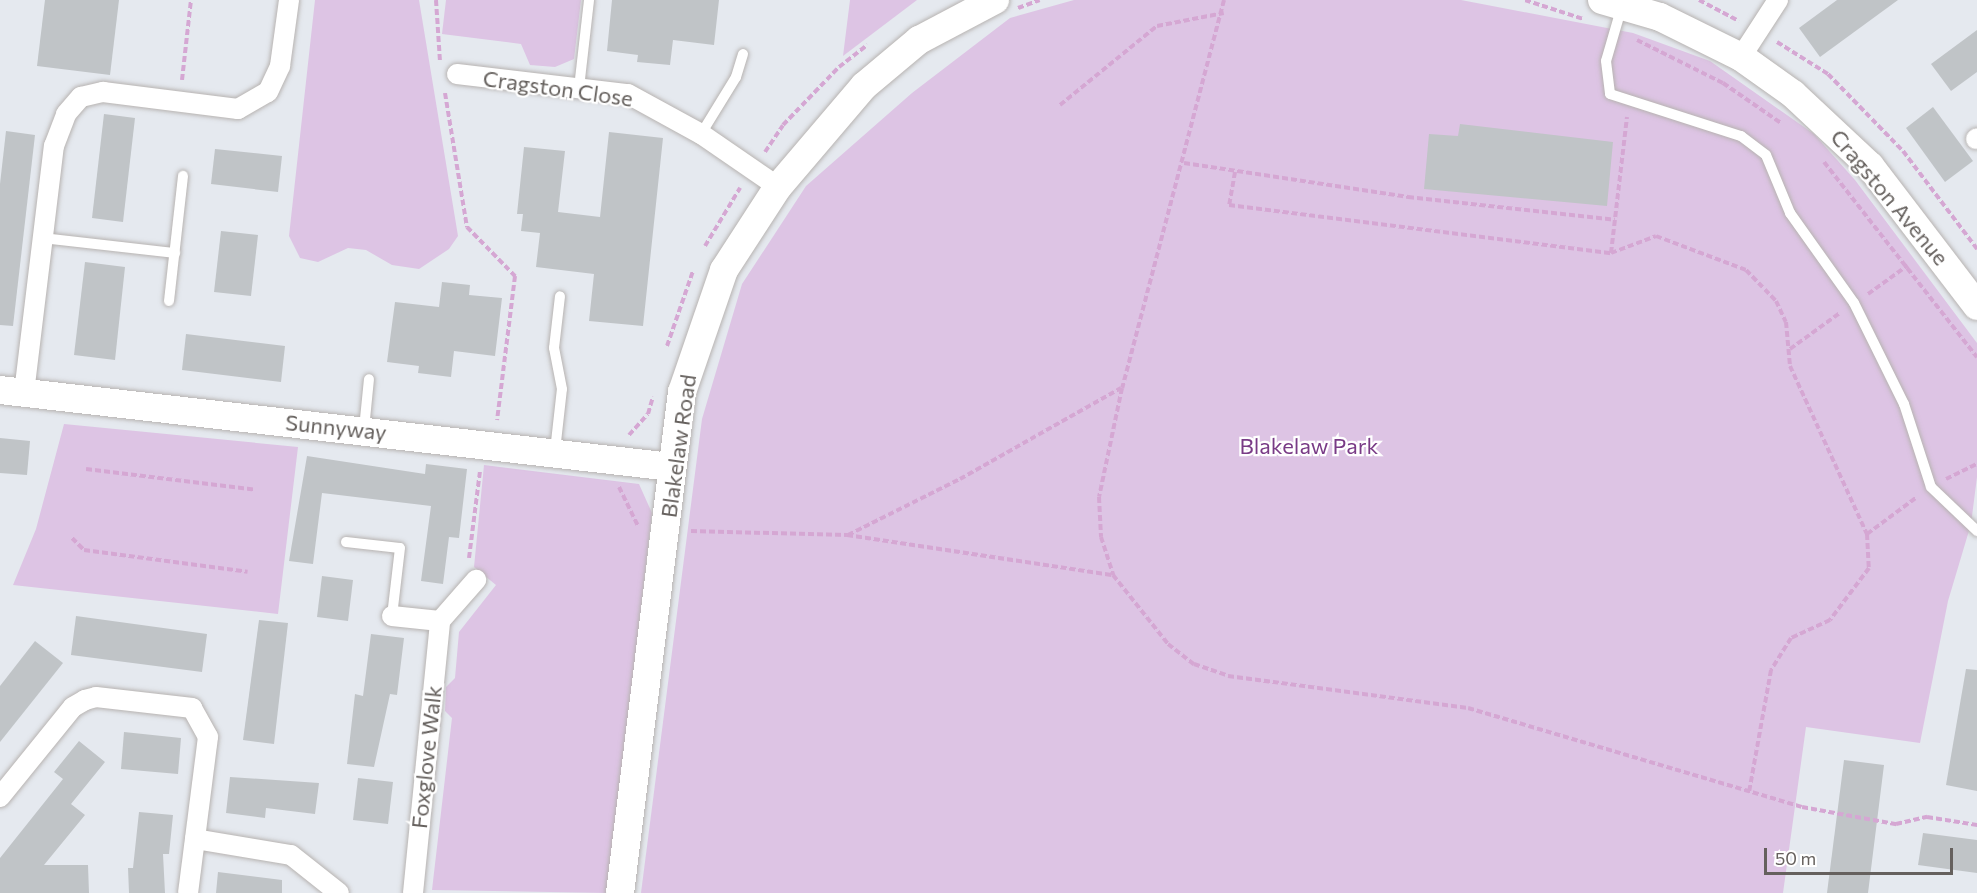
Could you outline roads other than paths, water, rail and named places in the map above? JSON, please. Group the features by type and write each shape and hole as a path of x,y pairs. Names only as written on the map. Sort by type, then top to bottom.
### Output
{"street":[{"path":"12,392 43,238 54,146 66,114 81,97 103,92 238,109 268,92 280,66 290,0"},
{"path":"1741,57 1778,0"},
{"name":"Cragston Avenue","path":"1612,3 1660,17 1741,57 1840,133 1934,246 1977,306"},
{"path":"963,6 1003,6"},
{"name":"Blakelaw Road","path":"620,893 682,392 705,319 724,270 778,188 864,86 963,6"},
{"name":"Cragston Close","path":"448,77 628,94 701,134 778,188"},
{"name":"Sunnyway","path":"12,392 555,451 672,467"},
{"path":"393,616 440,621 471,571"},
{"name":"Foxglove Walk","path":"412,893 440,621"},
{"path":"0,797 74,707 85,700 175,704 192,708 208,737 188,893"},
{"path":"195,839 291,855 339,893"}],"lane":[{"path":"579,88 589,0"},
{"path":"1612,3 1606,61 1610,94 1741,136 1766,155 1791,213 1854,303 1904,404 1931,487 1977,531"},
{"path":"701,134 736,77 743,54"},
{"path":"169,302 183,176"},
{"path":"43,238 175,253"},
{"path":"555,451 562,389 554,348 560,296"},
{"path":"364,430 369,379"},
{"path":"346,542 400,548 393,616"}],"park label":[{"name":"Blakelaw Park","path":"1309,446"}]}
